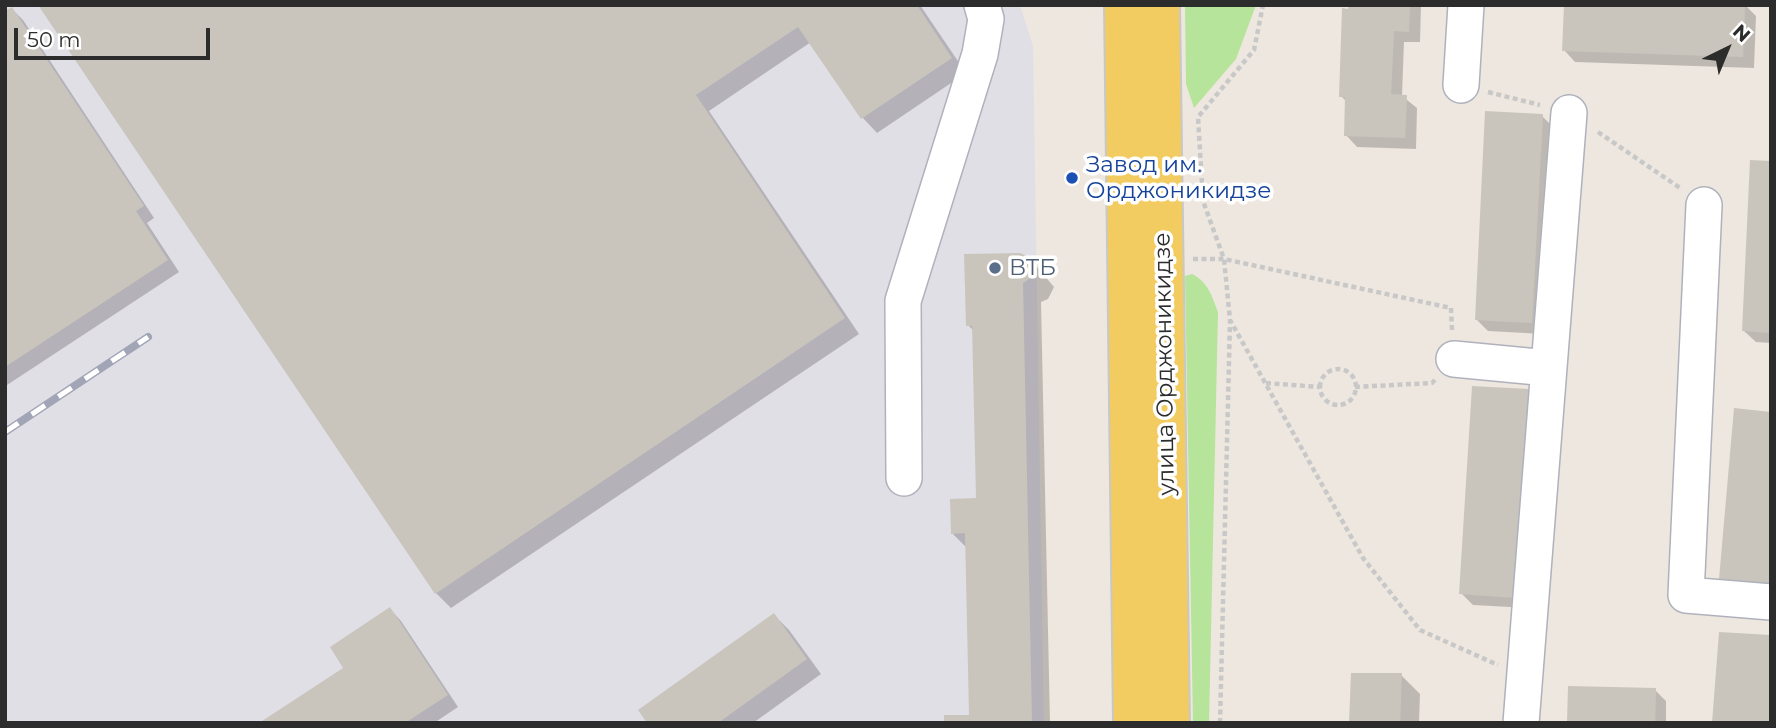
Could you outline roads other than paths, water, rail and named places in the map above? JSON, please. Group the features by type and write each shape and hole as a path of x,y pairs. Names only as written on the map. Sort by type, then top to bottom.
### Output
{"main road":[{"name":"улица Орджоникидзе","path":"1124,5 1133,723"},
{"name":"улица Орджоникидзе","path":"1160,5 1170,723"}],"lane":[{"path":"904,478 903,301 980,54 986,19 982,5"},
{"path":"1461,85 1466,5"},
{"path":"1521,723 1569,113"},
{"path":"1704,205 1686,595 1771,601"},
{"path":"1454,359 1548,368"}],"railway":[{"path":"5,432 148,337"}],"place":[{"name":"Завод им. Орджоникидзе","path":"1072,178"},
{"name":"ВТБ","path":"995,268"}]}
